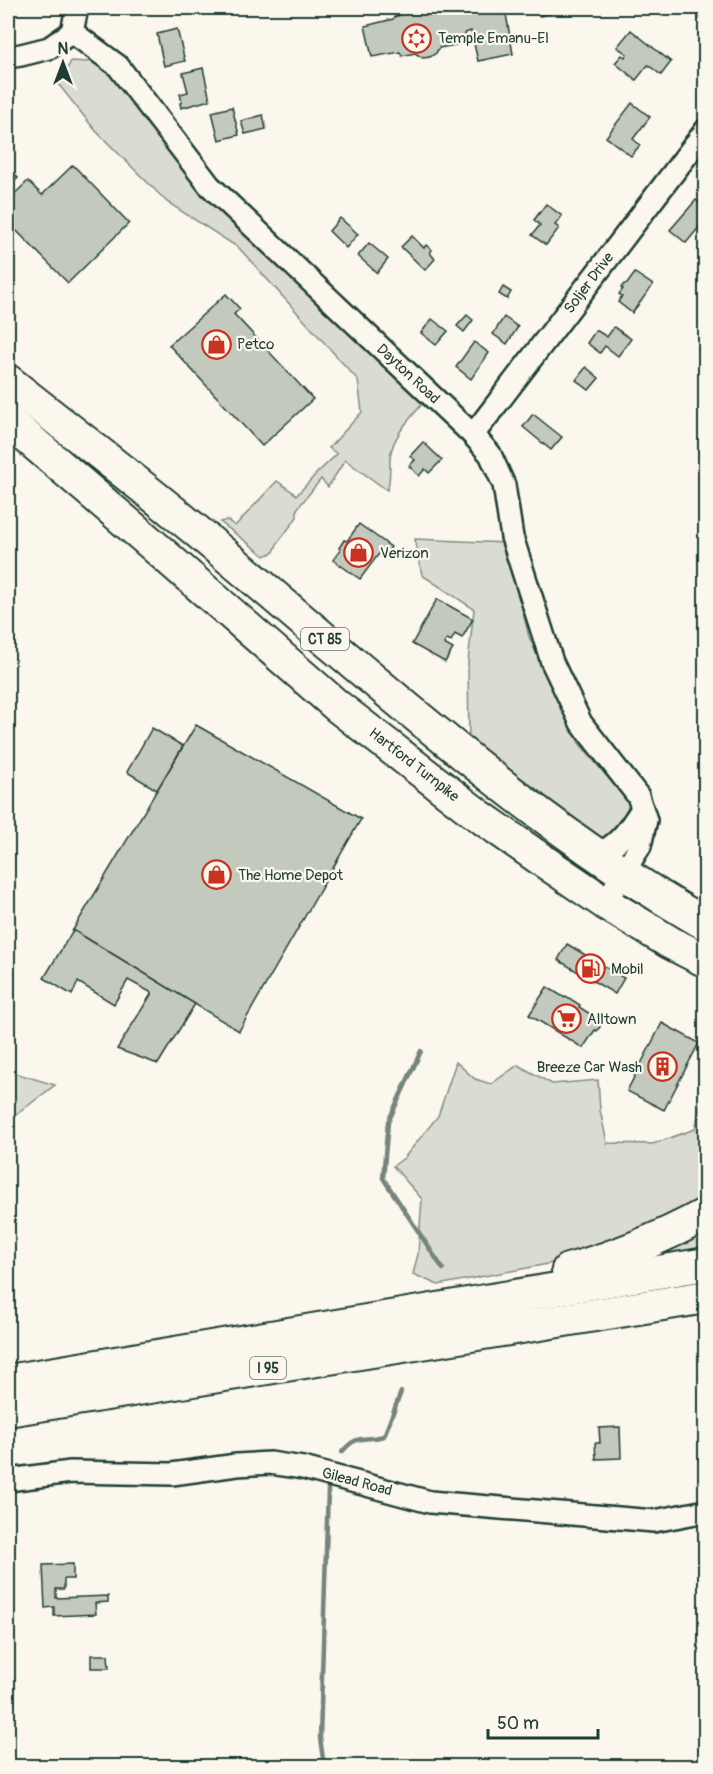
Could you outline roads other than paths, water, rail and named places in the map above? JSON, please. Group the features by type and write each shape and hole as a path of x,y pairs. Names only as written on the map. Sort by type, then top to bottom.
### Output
{"highway":[{"name":"CT 85","path":"8,381 163,504 442,738 563,831 705,924"},
{"name":"Hartford Turnpike","path":"8,421 337,706 478,815 605,903 705,961"},
{"path":"138,532 163,504"},
{"path":"296,1333 418,1299 530,1279 598,1262 670,1233 705,1214"},
{"name":"I 95","path":"8,1381 705,1264"},
{"name":"I 95","path":"8,1410 705,1297"},
{"path":"529,1326 705,1312"}],"street":[{"path":"8,57 49,48 72,32 77,8"},
{"name":"Dayton Road","path":"72,32 118,66 209,185 473,435 490,454 504,485 512,537 552,662 581,723 638,796 642,809"},
{"name":"Soljer Drive","path":"473,435 705,130"},
{"path":"598,854 612,847 629,830 642,809"},
{"path":"605,903 639,846 646,820 642,809"},
{"name":"Gilead Road","path":"8,1480 70,1472 172,1474 270,1463 303,1468 430,1503 654,1521 705,1511"}],"waterway":[{"path":"421,1051 388,1122 383,1178 443,1269"},
{"path":"342,1452 357,1440 384,1436 401,1392"},
{"path":"324,1766 320,1738 328,1489"}],"place":[{"name":"Temple Emanu-El","path":"417,38"},
{"name":"Petco","path":"216,344"},
{"name":"Verizon","path":"359,553"},
{"name":"The Home Depot","path":"217,875"},
{"name":"Mobil","path":"590,969"},
{"name":"Alltown","path":"566,1019"},
{"name":"Breeze Car Wash","path":"663,1067"}]}
